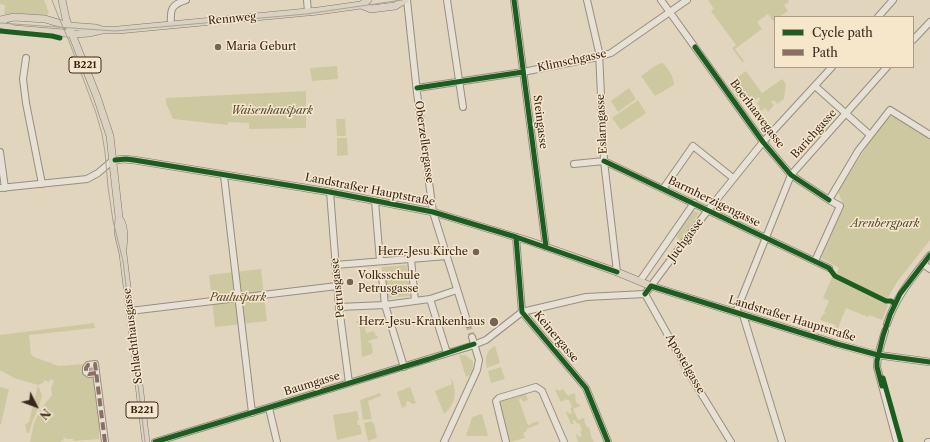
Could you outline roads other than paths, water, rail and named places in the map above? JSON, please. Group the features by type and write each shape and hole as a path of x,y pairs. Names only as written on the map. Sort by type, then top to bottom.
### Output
{"main road":[{"name":"B221","path":"62,0 69,26 107,128 111,142 112,161"},
{"name":"Rennweg","path":"0,24 15,29 72,34 89,33 102,30 118,30 308,12 360,5 368,0"},
{"name":"Rennweg","path":"360,5 371,10 395,6 406,0"},
{"name":"Rennweg","path":"0,20 14,17 45,19 69,26 96,28 102,30"},
{"name":"Landstraßer Hauptstraße","path":"112,161 126,159 330,192 433,212 546,247 617,272 651,286 837,344 878,355 930,362"},
{"name":"Schlachthausgasse","path":"112,161 119,217 118,233 123,254 146,442"}],"street":[{"path":"171,24 170,14 172,8 176,4 186,0"},
{"path":"306,0 308,12"},
{"name":"Oberzellergasse","path":"406,0 433,212 468,324"},
{"path":"446,0 463,107"},
{"name":"Steingasse","path":"514,0 546,247"},
{"name":"Eslarngasse","path":"587,0 599,52 598,57 604,161 617,272"},
{"name":"Boerhaavegasse","path":"661,0 763,142 791,175 830,200"},
{"name":"Klimschgasse","path":"417,88 523,72 611,53 687,0"},
{"path":"879,16 893,0"},
{"path":"914,39 930,22"},
{"path":"26,58 23,79 26,103 42,184"},
{"name":"Juchgasse","path":"651,286 733,178 763,142 831,68"},
{"name":"Barichgasse","path":"739,314 765,238 791,175 886,68"},
{"path":"815,86 870,135"},
{"path":"815,262 840,206 830,200 858,151 890,110 930,135"},
{"path":"663,189 694,146 733,178"},
{"path":"0,152 2,188 87,179 98,173 112,161"},
{"path":"574,164 604,161"},
{"name":"Barmherzigengasse","path":"604,161 829,268"},
{"path":"224,176 252,413"},
{"name":"Petrusgasse","path":"330,192 339,307 349,383"},
{"path":"375,200 380,261"},
{"name":"Juchgasse","path":"640,281 694,204"},
{"name":"Keinergasse","path":"516,237 522,312 586,388 608,442"},
{"path":"887,324 900,294 930,255"},
{"path":"335,265 447,256"},
{"path":"411,259 415,301"},
{"path":"923,264 930,269"},
{"path":"382,276 385,305 404,367"},
{"path":"130,311 337,286"},
{"path":"645,294 651,286"},
{"path":"339,307 385,305 430,299 457,290"},
{"name":"Baumgasse","path":"155,442 169,440 252,413 447,354 486,340 522,312 586,297 645,294"},
{"name":"Apostelgasse","path":"645,294 692,380 731,442"},
{"path":"430,299 447,354"},
{"path":"739,314 782,442"},
{"path":"885,331 878,355 877,367 897,442"},
{"path":"444,442 476,374 479,360 472,337"},
{"path":"96,373 105,442"},
{"path":"506,442 496,401 498,398 536,387 542,391 564,442"},
{"path":"269,408 277,442"}],"tunnel":[{"path":"468,324 472,337"}],"tram line":[{"path":"52,0 96,113 102,134 113,221 123,261 145,442"},
{"path":"0,23 115,31 306,14 402,0"}],"place":[{"name":"Maria Geburt","path":"218,47"},
{"name":"Herz-Jesu Kirche","path":"476,252"},
{"name":"Volksschule Petrusgasse","path":"350,282"},
{"name":"Herz-Jesu-Krankenhaus","path":"494,322"}],"park label":[{"name":"Waisenhauspark","path":"272,111"},
{"name":"Arenbergpark","path":"885,224"},
{"name":"Pauluspark","path":"238,298"}]}
